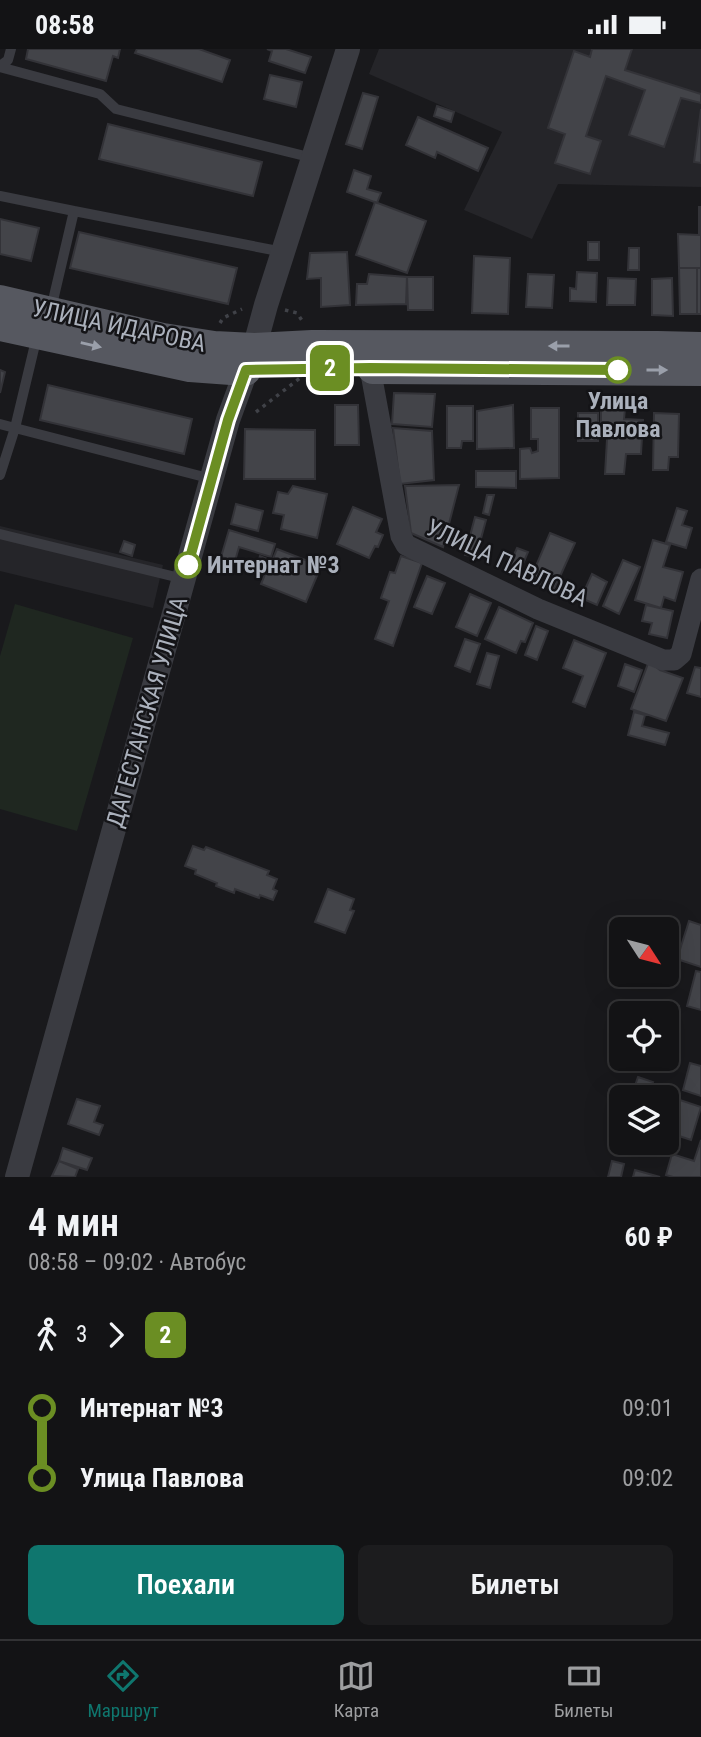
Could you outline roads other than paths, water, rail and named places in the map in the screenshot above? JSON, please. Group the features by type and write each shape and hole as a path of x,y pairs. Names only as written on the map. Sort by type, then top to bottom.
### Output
{"main road":[{"name":"УЛИЦА ИДАРОВА","path":"0,301 44,323"},
{"name":"УЛИЦА ИДАРОВА","path":"0,325 44,323 214,347 250,359 370,368 701,370"},
{"name":"УЛИЦА ИДАРОВА","path":"250,359 312,346 701,348"}],"street":[{"name":"ДАГЕСТАНСКАЯ УЛИЦА","path":"17,1177 228,420 250,359 348,49"},
{"name":"УЛИЦА ПАВЛОВА","path":"370,368 401,536 406,545 538,609 663,660 674,660 681,654 701,579"}],"lane":[{"path":"0,67 8,60 11,49"},
{"path":"0,67 100,94 116,109 313,158"},
{"path":"0,196 284,252"},
{"path":"0,475 74,211"},
{"path":"0,424 212,479"},
{"path":"0,534 184,579"}],"place":[{"name":"Улица Павлова","path":"618,370"},
{"name":"Интернат №3","path":"188,565"}]}
